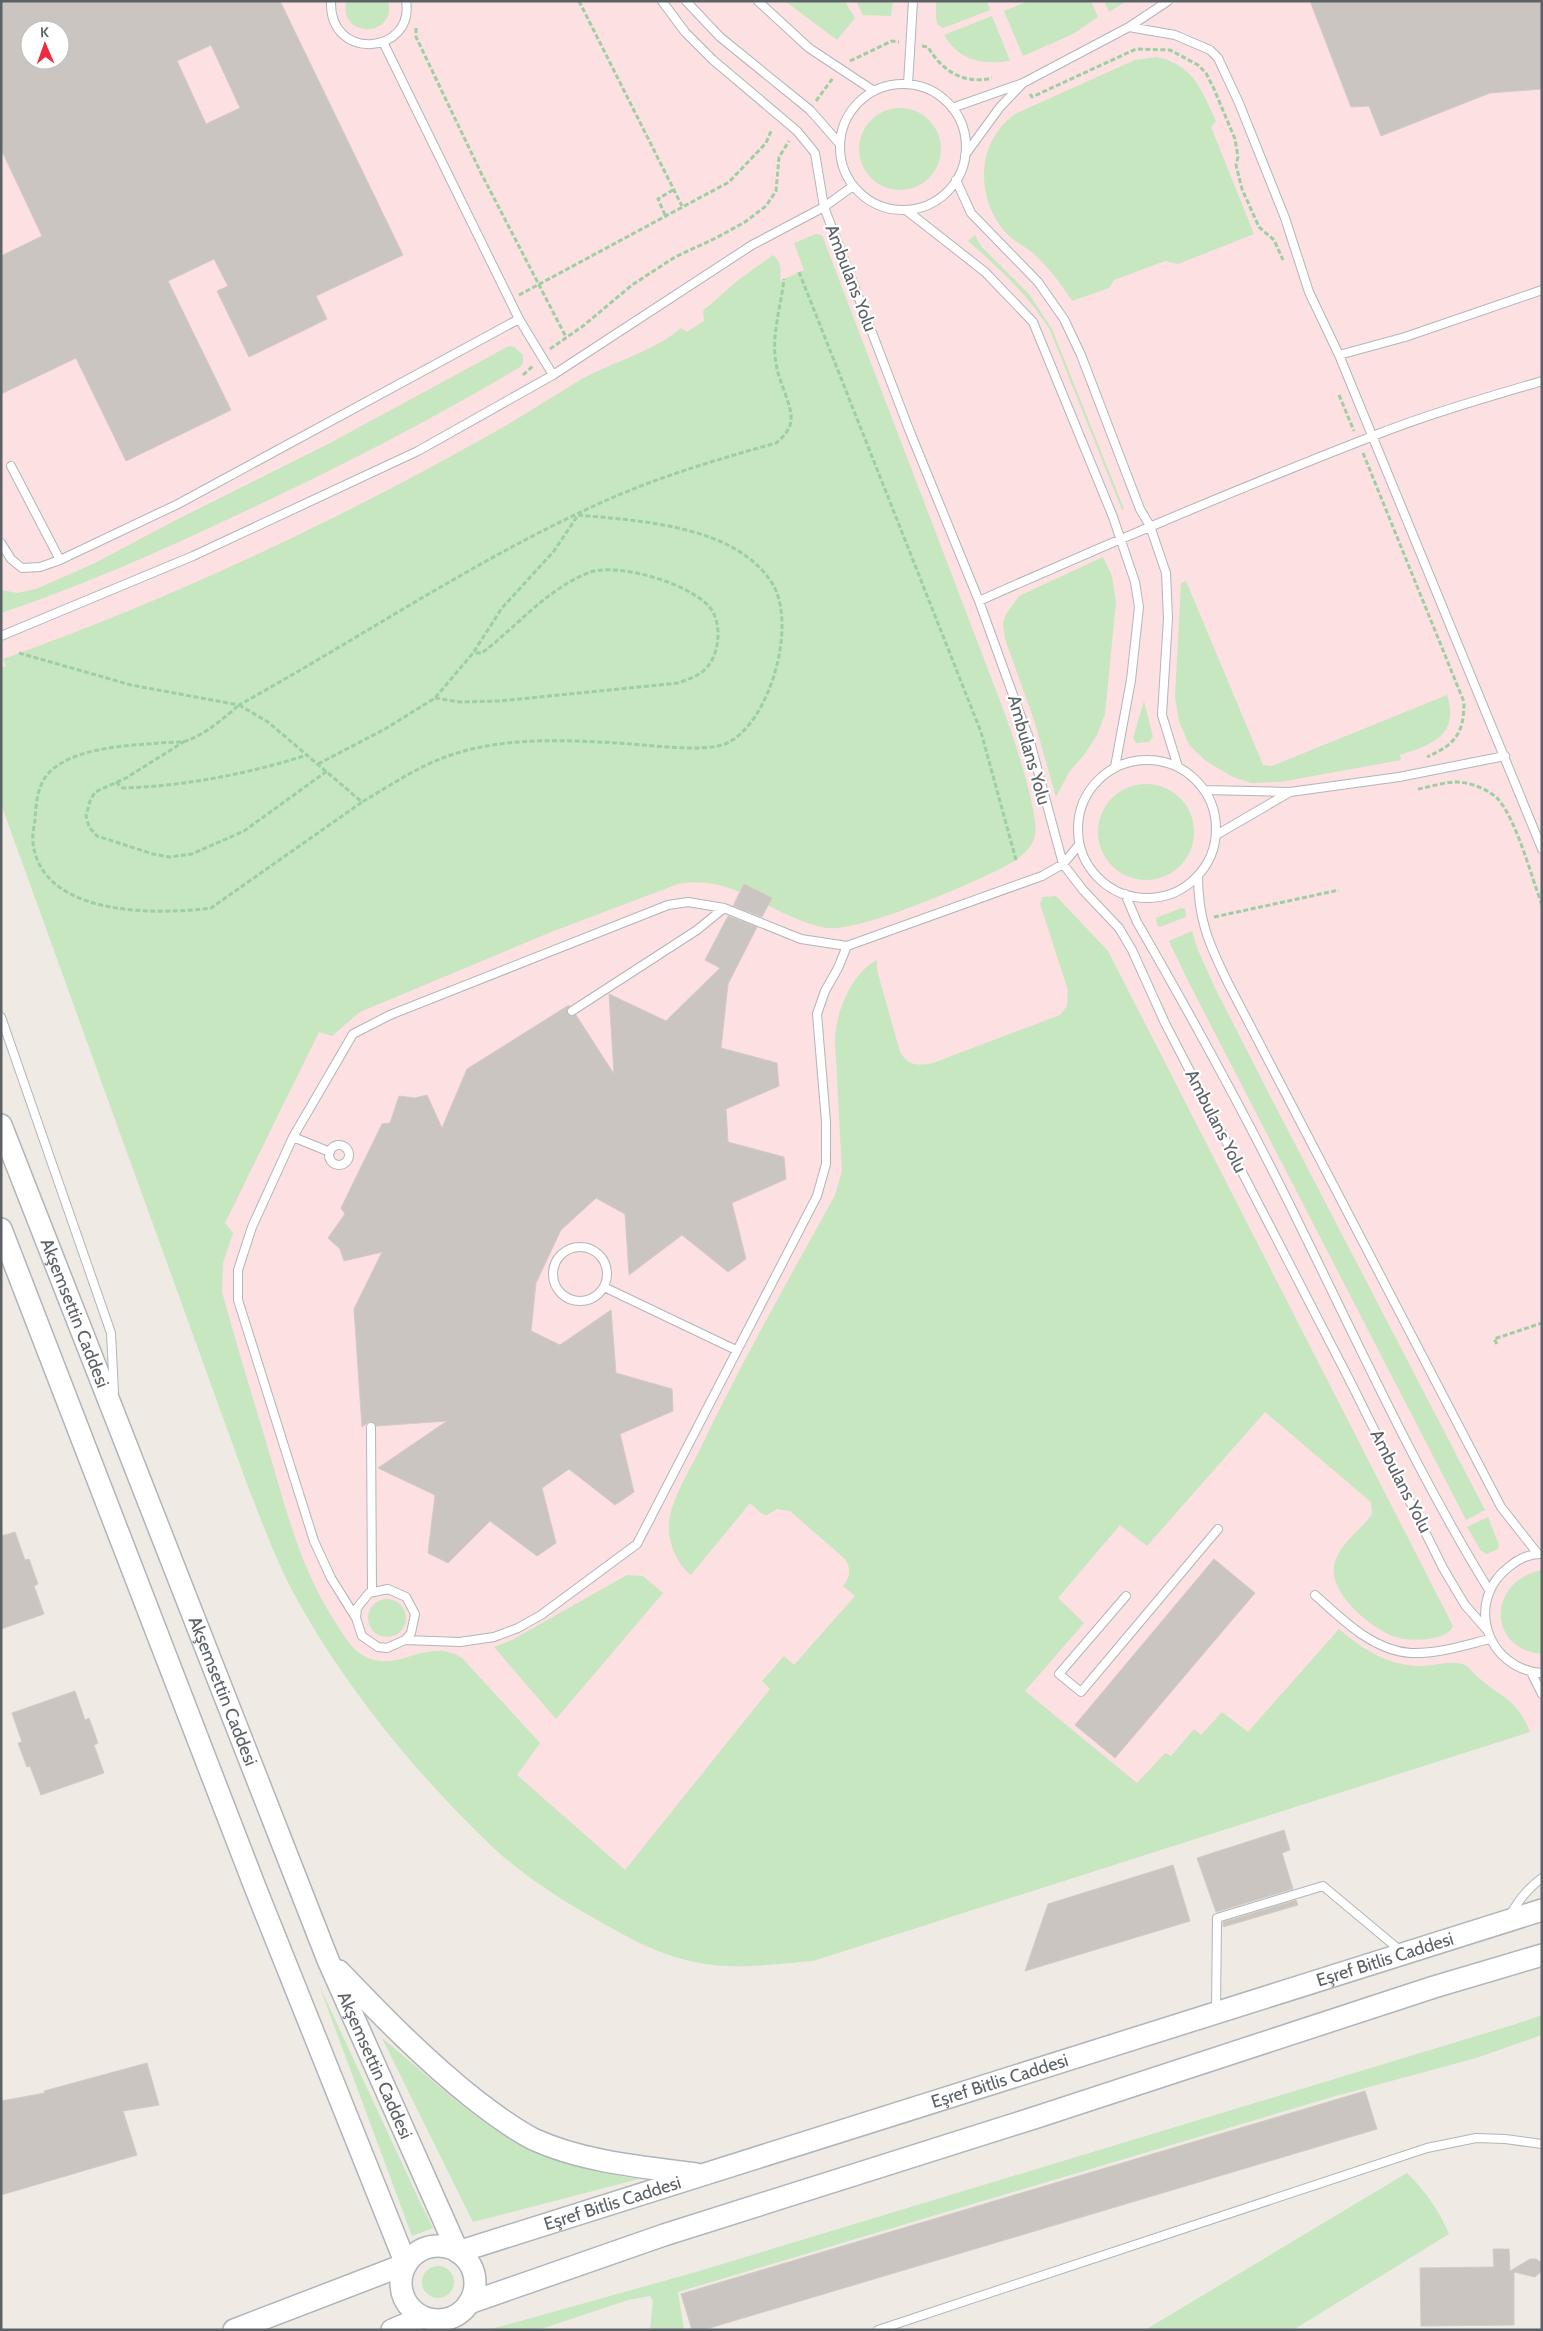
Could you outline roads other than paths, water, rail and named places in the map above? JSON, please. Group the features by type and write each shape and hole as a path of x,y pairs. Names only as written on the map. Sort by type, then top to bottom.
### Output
{"main road":[{"name":"Akşemsettin Caddesi","path":"1,1125 328,1960 458,2252"},
{"name":"Akşemsettin Caddesi","path":"1,1229 248,1869 406,2264"},
{"name":"Eşref Bitlis Caddesi","path":"458,2252 1542,1910"},
{"path":"469,2303 673,2232 1542,1955"},
{"path":"328,1960 400,2035 448,2079 498,2118 533,2139 562,2150 626,2165 703,2175"},
{"path":"435,2246 458,2252 467,2260 475,2281 474,2293 469,2303 459,2313 448,2318 436,2320 423,2317 413,2310 403,2294 402,2276 406,2264 414,2255 424,2249 435,2246"},
{"path":"234,2330 406,2264"},
{"path":"392,2330 423,2317"}],"lane":[{"path":"331,1 331,13 335,24 345,37 360,44 383,42 393,36 401,27 406,16 406,1"},
{"name":"Ambulans Yolu","path":"662,1 685,32 713,60 797,131 815,153 824,207 910,432 979,601 1028,738 1063,864 1082,890 1118,928 1132,950 1165,1023 1351,1382 1443,1568 1465,1605 1486,1629"},
{"path":"686,1 720,37 810,110 840,144"},
{"path":"758,1 809,48 874,91"},
{"path":"908,84 913,1"},
{"path":"952,108 1023,83 1129,27 1168,1"},
{"path":"1129,27 1191,40 1210,50 1218,58 1240,103 1285,218 1310,292 1340,356 1371,436 1541,846"},
{"path":"383,42 519,318 553,375"},
{"path":"965,156 963,130 952,108 932,91 908,84 896,84 874,91 856,104 844,122 840,144 844,171 853,186 876,204 906,210 921,207 935,201 947,192 956,180 965,156 1000,106 1023,83"},
{"path":"956,180 971,213 1038,282 1064,319 1081,355 1140,509 1150,526 1166,573 1168,618 1162,715 1178,767"},
{"path":"1,636 193,556 306,505 418,451 553,375 752,246 824,207 853,186"},
{"path":"906,210 985,272 1033,322 1120,538 1135,582 1139,607 1131,680 1115,767"},
{"path":"1340,356 1405,337 1542,290"},
{"path":"1,543 11,559 22,568 40,567 60,560 204,490 519,318"},
{"path":"979,601 1120,538 1371,436 1542,381"},
{"path":"11,466 60,560"},
{"path":"1205,790 1290,792 1399,777 1505,756"},
{"path":"1145,759 1168,762 1178,767 1189,773 1205,790 1214,811 1218,834 1211,857 1198,876 1179,890 1157,897 1141,898 1112,890 1095,875 1078,846 1079,812 1088,791 1103,774 1123,763 1145,759"},
{"path":"1218,834 1290,792"},
{"path":"847,946 838,968 825,991 817,1014 826,1122 826,1164 817,1196 637,1544 541,1615 518,1628 494,1638 460,1642 405,1640 387,1648 369,1643 362,1636 356,1618 331,1578 314,1541 238,1300 238,1270 252,1227 293,1137 344,1046 353,1034 367,1026 668,905 688,902 724,908 801,939 847,946 1042,876 1063,864 1078,846"},
{"path":"1198,876 1201,920 1213,952 1228,983 1501,1507 1540,1554 1518,1560 1500,1572 1489,1590 1484,1610 1486,1629 1500,1654 1514,1665 1530,1672 1542,1673"},
{"path":"1125,894 1137,922 1262,1149 1452,1531 1489,1590"},
{"path":"572,1011 697,930 724,908"},
{"path":"1,1017 111,1333 115,1419"},
{"path":"293,1137 330,1152"},
{"path":"580,1248 598,1254 607,1269 604,1287 590,1299 581,1301 565,1297 555,1284 553,1275 558,1259 564,1253 580,1248"},
{"path":"604,1287 736,1350"},
{"path":"371,1427 372,1592"},
{"path":"1126,1596 1059,1674 1081,1692 1218,1529"},
{"path":"356,1618 357,1608 362,1600 372,1592 388,1589 398,1591 412,1604 414,1623 405,1640"},
{"path":"1315,1594 1341,1618 1365,1636 1396,1651 1427,1652 1490,1639"},
{"path":"1530,1672 1542,1694"},
{"path":"1508,1921 1518,1901 1530,1886 1542,1878"},
{"path":"1216,2012 1218,1918 1323,1886 1403,1953"},
{"path":"878,2330 1427,2148 1476,2138 1505,2139 1542,2144"}]}
